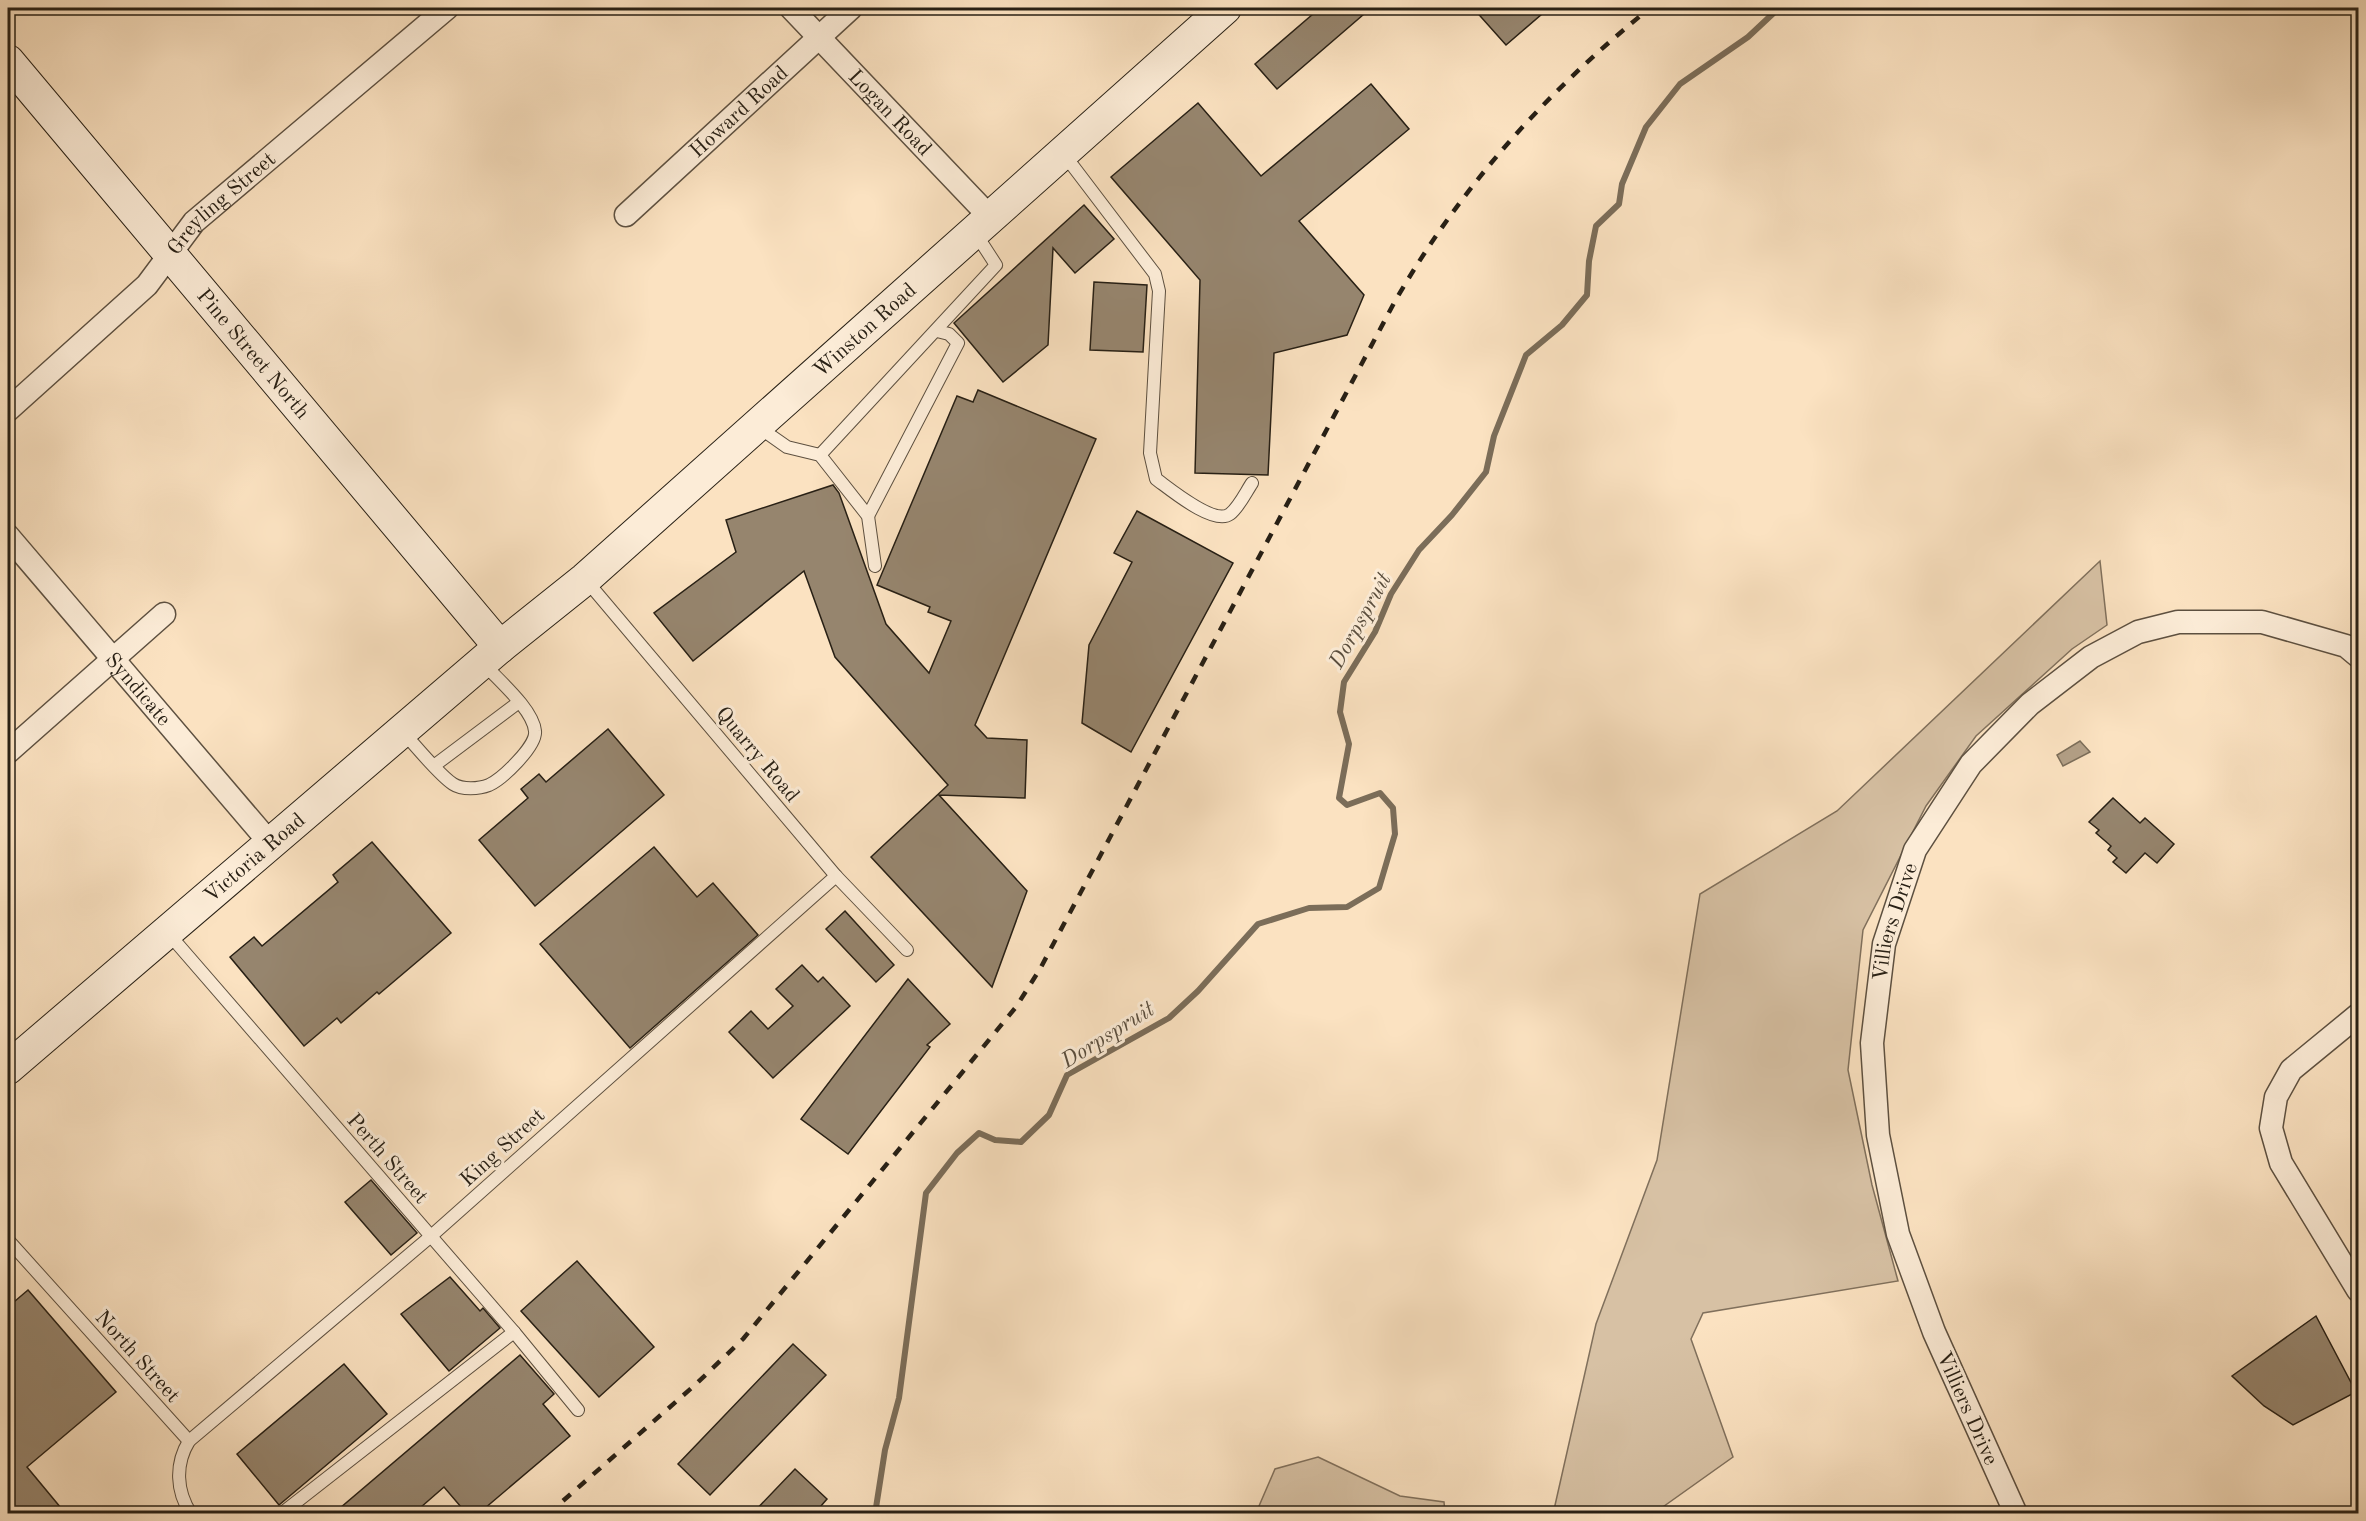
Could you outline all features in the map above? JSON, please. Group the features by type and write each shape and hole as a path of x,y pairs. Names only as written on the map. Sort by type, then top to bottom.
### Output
{"main road":[{"name":"Winston Road","path":"491,655 585,579 981,223 1225,8"},
{"name":"Pine Street North","path":"8,61 172,254 491,655"},
{"name":"Victoria Road","path":"8,1068 491,655"}],"street":[{"name":"Greyling Street","path":"8,410 147,285 194,222 447,8"},
{"name":"Logan Road","path":"791,8 981,223"},
{"name":"Howard Road","path":"626,215 851,8"},
{"name":"Syndicate","path":"8,536 270,843"},
{"path":"8,752 164,614"},
{"name":"Villiers Drive","path":"2016,1514 1934,1332 1898,1234 1878,1135 1872,1043 1884,944 1916,850 1971,764 2030,705 2091,657 2138,632 2178,622 2262,622 2346,646 2358,656"},
{"path":"2358,1015 2291,1070 2276,1097 2271,1128 2281,1163 2358,1290"}],"lane":[{"path":"1061,152 1155,274 1159,291 1150,453 1156,479 1209,515 1222,516 1230,514 1252,483"},
{"path":"820,455 937,332 996,265 981,223"},
{"path":"868,516 958,343 949,334 937,332"},
{"path":"756,425 786,447 820,455 868,516 875,566"},
{"name":"Quarry Road","path":"585,579 836,876 907,950"},
{"path":"402,731 453,785 470,789 490,784 517,762 529,748 536,734 533,718 519,702 491,655"},
{"path":"435,765 519,702"},
{"name":"King Street","path":"189,1441 430,1237 836,876"},
{"name":"Perth Street","path":"168,933 514,1332 578,1410"},
{"name":"North Street","path":"8,1240 189,1441"},
{"path":"281,1514 514,1332"},
{"path":"189,1441 180,1455 178,1478 185,1505 191,1514"}],"shaded area":[{"path":"2100,561 2107,625 2072,649 1976,736 1926,806 1863,930 1848,1070 1872,1185 1898,1281 1703,1313 1691,1339 1733,1457 1657,1513 1553,1514 1596,1324 1657,1160 1700,894 1837,811"},
{"path":"2080,741 2090,752 2063,766 2057,755"},
{"path":"1318,1457 1400,1496 1444,1502 1445,1513 1256,1513 1275,1469"}],"building":[{"path":"1320,8 1371,8 1277,89 1255,64"},
{"path":"1473,8 1549,8 1506,45"},
{"path":"1371,84 1409,129 1299,221 1364,295 1347,335 1274,353 1268,475 1195,473 1200,280 1111,177 1198,103 1261,176"},
{"path":"1084,205 1114,239 1075,273 1053,248 1048,345 1003,382 954,323"},
{"path":"1094,282 1147,285 1143,352 1090,350"},
{"path":"978,390 1096,439 975,725 987,738 1027,740 1025,798 939,795 1027,891 992,987 871,857 948,785 835,657 804,571 693,661 654,613 736,552 726,520 833,485 839,493 886,624 929,673 951,621 928,612 930,607 877,585 957,396 973,402"},
{"path":"1137,511 1233,563 1131,752 1082,723 1089,645 1132,562 1114,553"},
{"path":"608,729 664,795 535,906 479,840 528,798 521,789 539,774 546,782"},
{"path":"2113,798 2140,823 2145,818 2174,844 2157,863 2145,853 2126,873 2113,862 2117,858 2108,850 2111,846 2096,833 2099,830 2089,822"},
{"path":"372,842 451,933 379,994 377,992 341,1023 337,1018 304,1046 230,957 254,937 262,946 338,882 333,875"},
{"path":"654,847 697,897 713,883 758,935 630,1048 540,944"},
{"path":"845,911 894,965 876,982 826,929"},
{"path":"802,965 818,982 823,977 850,1006 773,1078 729,1032 751,1011 768,1029 793,1006 776,989"},
{"path":"908,979 950,1024 927,1045 930,1047 848,1154 801,1119"},
{"path":"371,1180 417,1233 391,1255 345,1202"},
{"path":"577,1261 654,1347 599,1397 521,1311"},
{"path":"450,1277 480,1311 483,1308 500,1328 449,1371 401,1314"},
{"path":"28,1290 116,1392 27,1467 66,1514 8,1514 8,1307"},
{"path":"2316,1316 2356,1392 2293,1425 2264,1406 2232,1376"},
{"path":"793,1344 826,1375 710,1495 678,1464"},
{"path":"520,1355 554,1394 543,1404 570,1436 478,1514 467,1514 444,1487 413,1514 333,1514"},
{"path":"344,1364 387,1414 279,1505 237,1454"},
{"path":"795,1469 827,1499 814,1514 752,1514"}],"waterway":[{"name":"Dorpspruit","path":"875,1514 885,1450 899,1398 926,1193 957,1153 979,1133 995,1140 1021,1142 1049,1115 1067,1075 1169,1018 1198,991 1258,924 1309,908 1347,907 1379,888 1395,834 1393,808 1380,793 1347,805 1339,798 1349,744 1340,712 1344,682 1375,632 1391,594 1419,550 1452,515 1486,472 1494,436 1526,355 1562,325 1587,295 1589,261 1596,226 1619,204 1622,184 1646,127 1680,84 1748,37 1779,8"}],"railway":[{"path":"548,1514 695,1385 743,1339 1016,1007 1040,969 1394,303 1420,260 1477,180 1508,143 1576,73 1650,8"}]}
